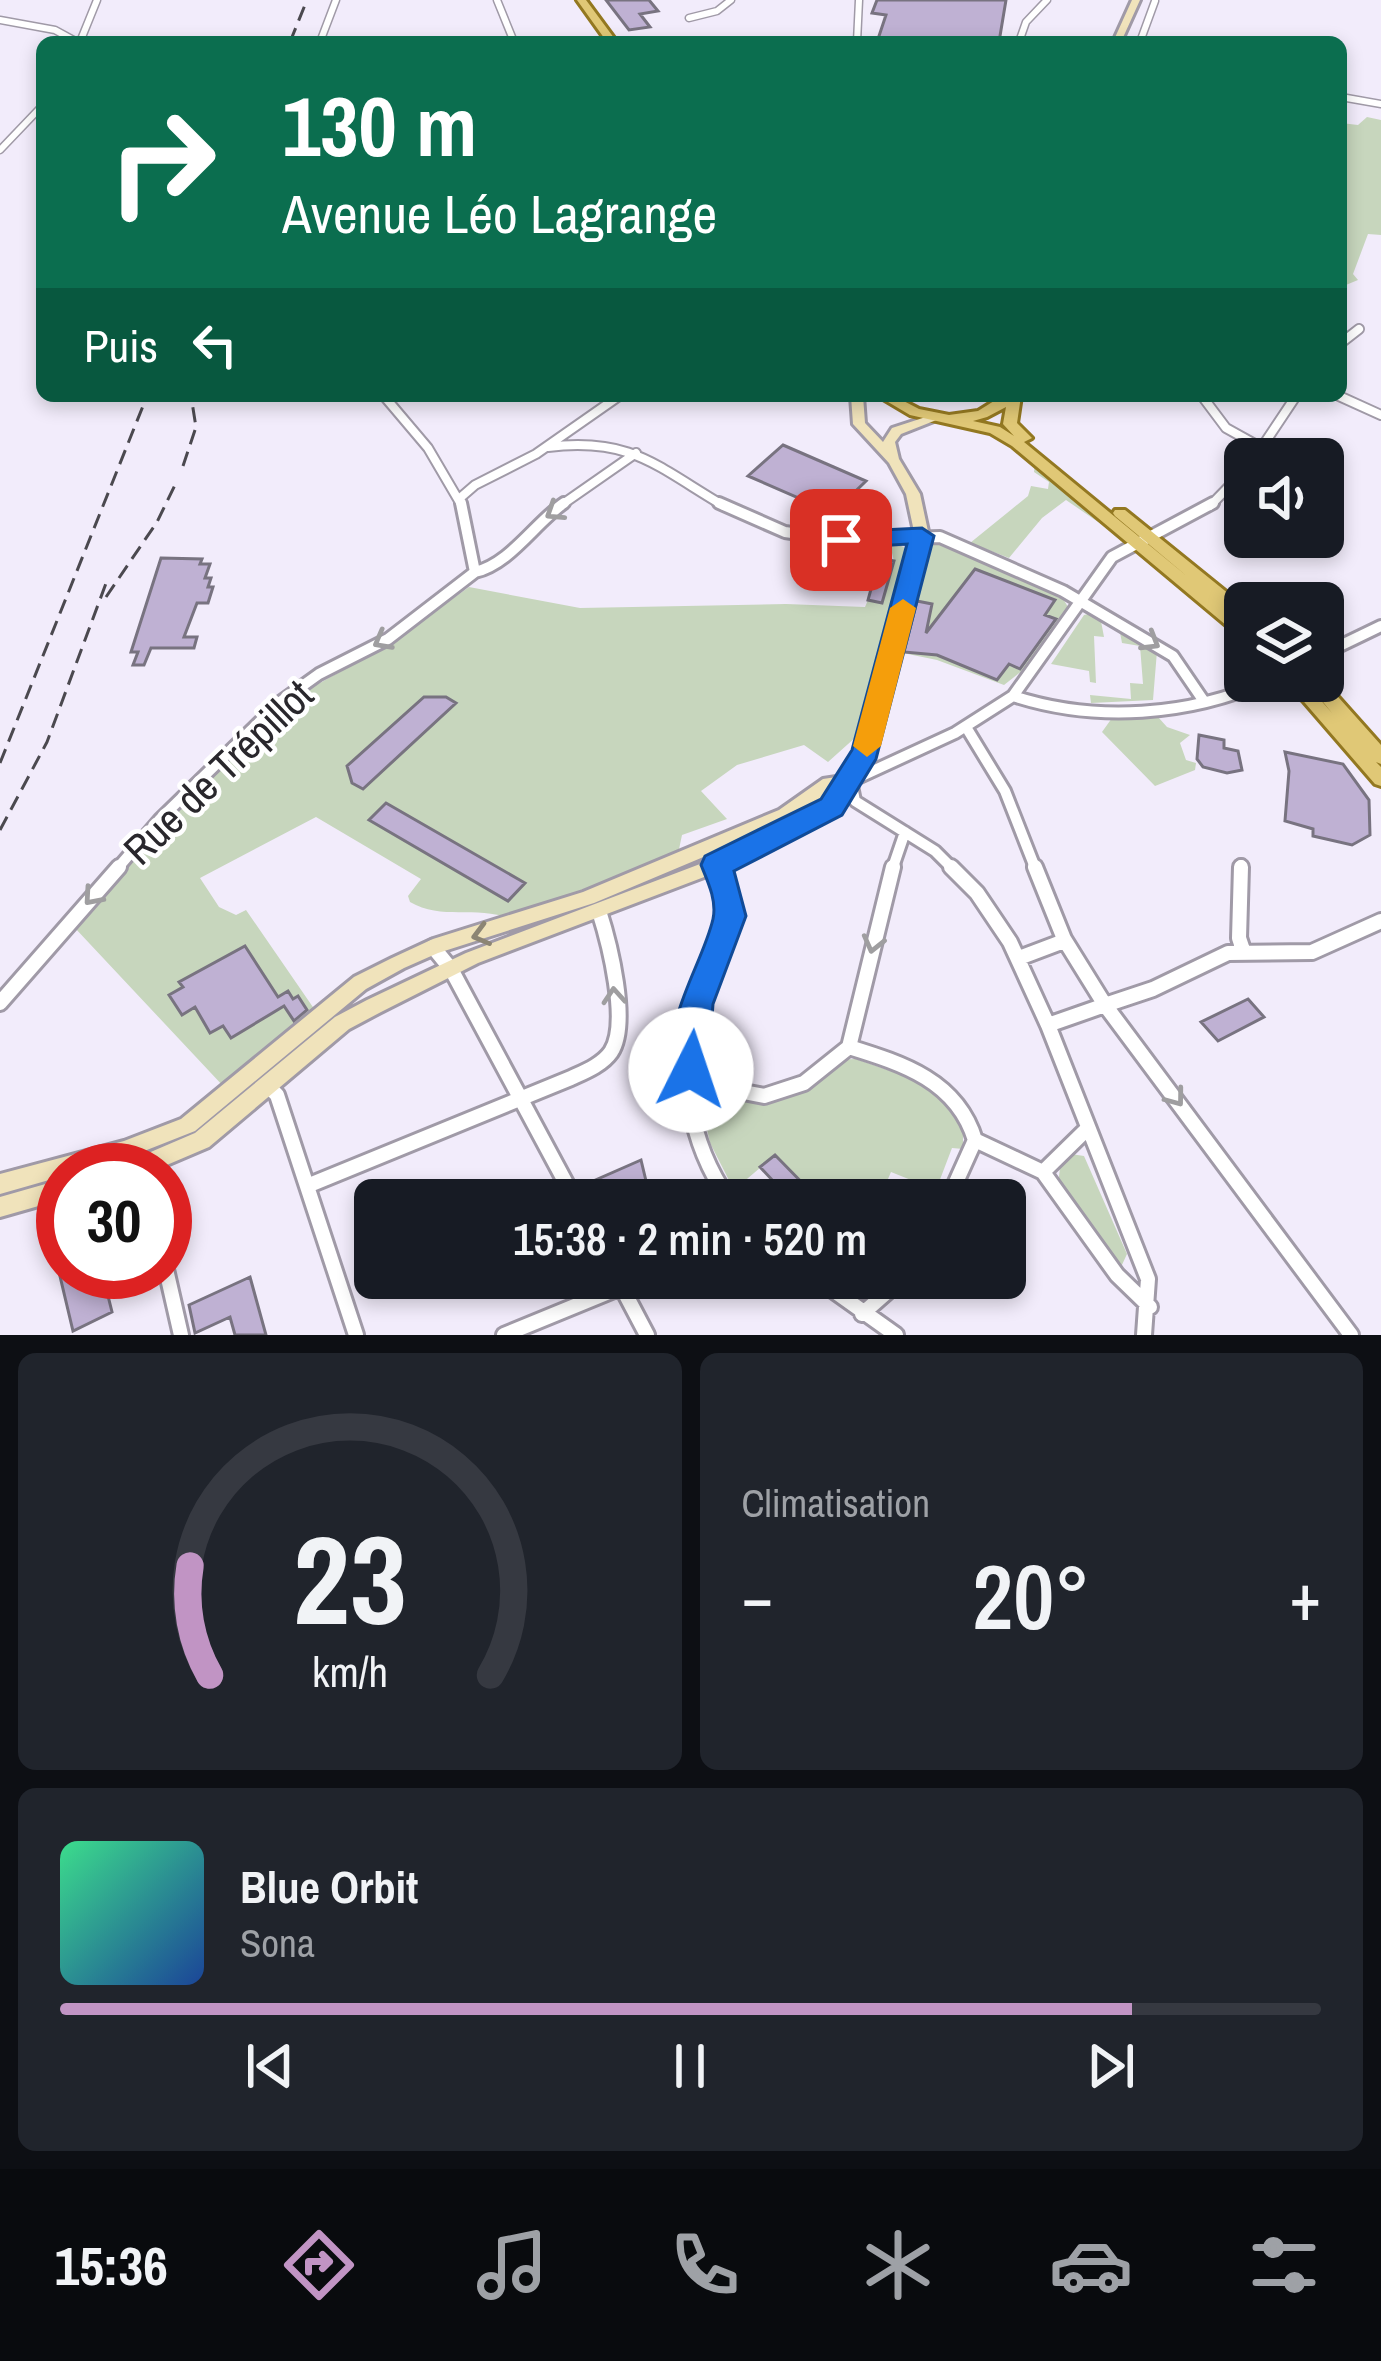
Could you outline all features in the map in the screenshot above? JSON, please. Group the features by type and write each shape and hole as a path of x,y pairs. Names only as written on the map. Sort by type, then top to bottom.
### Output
{"main road":[{"path":"586,0 612,36"},
{"path":"1126,0 1130,15"},
{"path":"1121,36 1136,0"},
{"path":"192,1145 269,1087 342,1023 451,969 599,911 711,857 829,784 851,781 866,751 922,536 914,494 894,460 859,424 857,402"},
{"path":"894,402 1012,439 1224,600"},
{"path":"894,460 889,442 896,430 988,412 1003,402"},
{"path":"1011,402 1012,428 1224,613"},
{"path":"1322,702 1381,779"},
{"path":"1325,702 1381,757"},
{"path":"0,1184 124,1150 188,1125 360,983 433,947 711,857"},
{"path":"0,1207 36,1197"}],"street":[{"path":"81,36 97,0"},
{"path":"322,36 336,0"},
{"path":"497,0 512,36"},
{"path":"689,18 717,10 731,0"},
{"path":"857,36 859,0"},
{"path":"1021,36 1026,22 1047,0"},
{"path":"1143,36 1154,0"},
{"path":"0,20 66,36"},
{"path":"1347,99 1381,104"},
{"path":"0,150 36,112"},
{"path":"1347,339 1359,329"},
{"path":"1347,400 1381,415"},
{"path":"388,402 428,448 450,490 460,497 476,572"},
{"path":"460,497 548,447 611,402"},
{"path":"1205,402 1240,438"},
{"path":"1269,438 1293,402"},
{"path":"548,447 603,442 636,453 735,512 785,532 841,540 922,536 948,540 1081,601 1173,656 1203,700"},
{"name":"Rue de Trépillot","path":"0,1003 160,819 280,702 319,674 388,639 476,572 493,568 541,519 636,453"},
{"path":"1144,1335 1150,1307 1148,1279 1018,958 977,893 935,851 855,801 851,781 966,727 1013,696 1112,557 1208,508 1224,492"},
{"path":"1344,644 1381,626"},
{"path":"1013,696 1033,704 1107,712 1224,694"},
{"path":"966,727 992,769 1064,941 1105,1005 1352,1335"},
{"path":"691,1070 738,1091 764,1096 804,1083 849,1047 905,832"},
{"path":"711,857 728,895 730,916 696,1004 691,1070 699,1139 718,1179"},
{"path":"1241,866 1239,938 1243,950"},
{"path":"307,1186 597,1065 615,1046 612,956 599,911"},
{"path":"1048,1025 1153,989 1208,959 1243,950 1312,952 1381,921"},
{"path":"1018,958 1064,941"},
{"path":"433,947 451,969 564,1179"},
{"path":"849,1047 927,1076 953,1096 975,1140 1043,1172 1117,1275 1150,1307"},
{"path":"269,1087 277,1095 356,1335"},
{"path":"1043,1172 1088,1128"},
{"path":"957,1179 975,1140"},
{"path":"173,1299 181,1335"},
{"path":"505,1335 582,1299"},
{"path":"628,1299 647,1335"},
{"path":"843,1299 896,1335"},
{"path":"862,1314 879,1299"}],"green space":[{"path":"1367,117 1381,120 1381,235 1368,234 1353,274 1358,280 1347,285 1347,124 1358,125"},
{"path":"1035,463 1105,520 1101,524 1066,500 1042,518 1009,558 970,543 1028,496 1031,486 1048,489 1049,482 1034,472"},
{"path":"889,541 908,549 857,736 828,762 804,745 737,765 701,791 727,819 682,835 678,854 512,919 435,911 410,902 408,896 421,879 316,817 200,878 219,907 236,915 246,910 317,1013 285,1031 225,1088 74,927 184,802 293,698 388,645 469,587 580,608 865,607 868,600 881,602 894,561"},
{"path":"932,544 947,546 1062,597 1068,607 1027,667 1004,685 903,653"},
{"path":"1084,615 1100,616 1104,637 1094,636 1096,683 1090,682 1089,671 1051,664"},
{"path":"1119,627 1157,651 1153,700 1091,703 1090,695 1131,699 1130,683 1143,684 1140,646 1122,643"},
{"path":"1158,717 1167,727 1190,735 1180,743 1186,760 1196,763 1195,770 1155,786 1102,732 1112,718"},
{"path":"856,1059 931,1085 963,1121 963,1149 952,1148 940,1179 908,1179 891,1172 888,1179 798,1179 775,1155 747,1179 728,1179 710,1143 699,1093 702,1088 711,1085 739,1094 741,1100 756,1099 841,1061"},
{"path":"1071,1154 1084,1156 1127,1254 1121,1267 1058,1185 1060,1168"}],"building":[{"path":"606,0 649,0 658,11 640,14 650,27 629,30"},
{"path":"877,0 1006,0 1000,36 879,36 886,15 872,13"},
{"path":"783,445 866,481 833,513 748,476"},
{"path":"161,558 202,559 200,564 210,564 205,578 211,578 208,587 213,587 208,603 197,603 184,637 197,637 194,648 151,648 144,665 133,665 138,652 131,652"},
{"path":"865,560 894,561 882,603 868,600 876,571 863,569"},
{"path":"975,569 1055,600 1045,615 1056,619 1020,669 1009,664 997,680 937,655 904,652 917,601 932,604 926,633"},
{"path":"424,697 446,697 456,703 363,789 352,783 347,766"},
{"path":"1199,735 1224,740 1224,748 1238,751 1242,770 1227,773 1203,767 1197,759"},
{"path":"1285,752 1343,764 1369,800 1370,835 1352,845 1313,836 1313,829 1285,821 1289,771"},
{"path":"386,803 525,883 508,901 369,820"},
{"path":"245,946 278,997 288,991 307,1010 294,1021 284,1006 231,1038 223,1026 210,1033 195,1007 182,1015 169,995 183,987 179,982"},
{"path":"1248,999 1264,1017 1218,1041 1201,1022"},
{"path":"775,1155 798,1179 771,1179 760,1167"},
{"path":"641,1160 646,1179 598,1179"},
{"path":"250,1277 266,1335 235,1335 230,1317 195,1333 189,1305"},
{"path":"65,1299 109,1299 112,1312 73,1331"}],"railway":[{"path":"292,36 307,0"},
{"path":"0,763 145,402"},
{"path":"183,466 196,427 192,402"},
{"path":"106,597 157,522 176,483"},
{"path":"0,830 47,742 108,578"}],"slow traffic":[{"path":"867,746 903,608"}],"route":[{"path":"691,1070 696,1004 730,916 728,895 716,865 832,807 866,751 922,536 841,540"}]}
